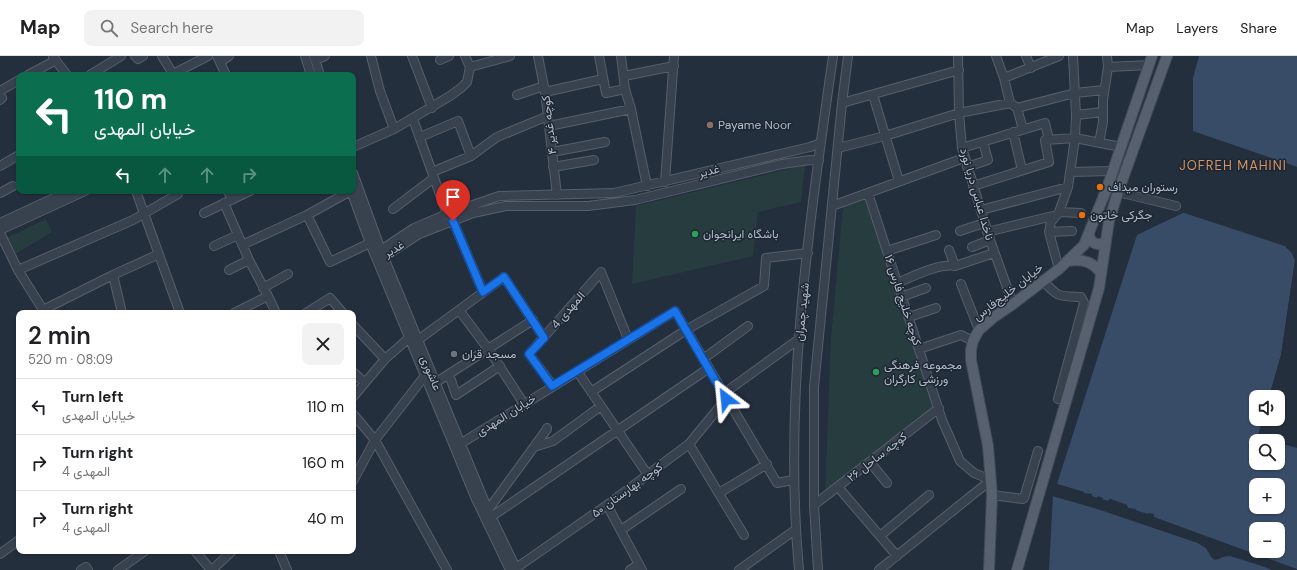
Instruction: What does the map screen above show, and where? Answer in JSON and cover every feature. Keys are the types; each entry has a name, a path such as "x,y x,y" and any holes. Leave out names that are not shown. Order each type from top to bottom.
{"main road":[{"path":"1017,570 1099,288 1109,221 1167,56"},
{"name":"خیابان خلیج‌فارس","path":"989,570 992,495 991,480 988,446 971,360 973,340 979,330 994,316 1013,304 1059,269 1084,245 1113,171 1151,61"},
{"path":"1089,234 1090,238 1095,244 1106,241"},
{"path":"1068,261 1086,261 1092,264 1101,273"}],"street":[{"path":"95,72 122,56"},
{"path":"135,56 138,59 143,56"},
{"path":"162,56 171,72"},
{"path":"176,72 208,56"},
{"path":"224,72 218,59 230,56"},
{"path":"305,56 310,72"},
{"path":"319,72 314,58 325,56"},
{"path":"371,56 380,91 394,129"},
{"path":"412,56 432,108"},
{"path":"440,60 449,56"},
{"path":"356,146 413,119 461,88 467,83 470,66 465,56"},
{"path":"470,66 510,56"},
{"path":"599,56 606,93 625,89"},
{"path":"621,56 625,89 631,109 647,186"},
{"path":"665,182 674,56"},
{"name":"شهید چمران","path":"799,570 795,530 793,480 798,339 821,143 833,56"},
{"name":"شهید چمران","path":"818,570 814,505 814,387 842,103 850,56"},
{"name":"ناخدا عباس دریا نورد","path":"958,56 959,113 964,158 994,253 1013,304"},
{"path":"996,56 1004,78 1010,103 1017,108 1024,129"},
{"path":"1026,56 1031,68"},
{"path":"1004,78 1057,56"},
{"path":"1059,269 1049,232 1051,222 1058,214 1068,187 1076,115 1073,56"},
{"path":"1099,143 1103,122 1104,90 1108,67 1107,56"},
{"name":"کوچه غدیر ۴","path":"541,57 557,195"},
{"path":"33,72 55,58 65,72"},
{"path":"1108,67 1151,61"},
{"path":"624,76 674,66"},
{"path":"842,103 959,70"},
{"path":"517,95 603,79"},
{"path":"0,91 16,82"},
{"path":"1017,108 1075,93 1104,90"},
{"path":"0,95 2,98 0,100"},
{"path":"873,95 899,181"},
{"path":"838,148 885,136 959,113 1010,103"},
{"path":"549,126 631,109"},
{"path":"1076,115 1103,112"},
{"path":"393,208 433,175 472,156 497,137 548,116"},
{"path":"413,119 447,214"},
{"path":"420,137 458,121 472,156"},
{"path":"962,148 1046,123 1049,140"},
{"path":"1013,132 1022,170"},
{"path":"973,186 1048,162 1045,140 1074,138 1121,147"},
{"path":"552,152 605,142"},
{"path":"967,166 988,160 983,142"},
{"name":"غدیر","path":"380,255 416,231 447,214 499,196 614,193 665,182 821,143"},
{"path":"797,150 801,156 799,161"},
{"path":"0,166 16,157"},
{"path":"832,206 964,158"},
{"path":"554,167 594,160"},
{"name":"غدیر","path":"416,231 506,206 588,206 635,200 782,164 810,160 819,161"},
{"path":"1070,172 1113,171"},
{"name":"عاشوری","path":"356,182 380,255 424,377 476,499 514,569"},
{"path":"0,193 13,186"},
{"path":"981,210 1068,187"},
{"path":"1118,192 1176,206"},
{"name":"کوچه خلیج فارس ۱۶","path":"868,193 901,297 939,408 960,461 974,473 991,480"},
{"path":"0,230 60,199 66,194"},
{"path":"0,223 76,194"},
{"path":"137,194 179,310"},
{"path":"18,270 133,220 178,194"},
{"path":"229,194 232,200"},
{"path":"204,213 244,194"},
{"path":"242,245 307,215 345,194"},
{"name":"عاشوری","path":"350,194 370,243 380,255 418,340 489,514 514,569"},
{"path":"224,203 249,260 275,310"},
{"path":"972,246 989,236 1058,214 1081,213"},
{"path":"307,215 330,262 370,243"},
{"path":"453,221 483,292"},
{"path":"960,231 984,223"},
{"path":"1049,232 1072,231"},
{"path":"0,233 18,270 43,310"},
{"path":"214,246 238,235"},
{"path":"887,251 936,235"},
{"path":"949,250 955,266"},
{"path":"591,392 686,330 764,286 766,258 808,253"},
{"path":"897,283 929,270 949,265 955,266 994,253"},
{"path":"46,310 113,275 159,254"},
{"path":"229,270 249,260"},
{"name":"المهدی 4","path":"552,386 529,354 600,272 628,339"},
{"path":"263,288 288,274"},
{"path":"113,275 120,310"},
{"path":"418,340 504,277 544,338"},
{"path":"1043,281 1055,294 1081,297 1084,303 1058,398"},
{"path":"961,284 979,330"},
{"path":"901,297 926,288"},
{"path":"240,310 268,296"},
{"path":"311,310 330,298 340,310"},
{"path":"909,317 936,308"},
{"path":"459,310 489,350 524,404"},
{"name":"خیابان المهدی","path":"460,444 675,311 686,330"},
{"path":"435,383 489,350 533,320"},
{"path":"704,359 748,326"},
{"path":"356,327 385,359"},
{"path":"686,330 777,483 793,480"},
{"path":"919,349 960,336 973,340"},
{"path":"356,394 385,359 409,338"},
{"name":"کوچه بهارستان ۵۰","path":"514,569 607,505 689,444 725,397 798,339"},
{"path":"449,374 456,394 500,366"},
{"path":"489,514 618,430 709,368"},
{"path":"577,371 648,475"},
{"path":"356,375 364,383"},
{"path":"356,475 375,440 424,377"},
{"path":"534,447 554,441 601,406"},
{"name":"کوچه ساحل ۲۶","path":"814,505 939,408"},
{"path":"356,418 375,440 447,570"},
{"path":"489,514 547,428"},
{"path":"689,444 744,535"},
{"path":"992,495 1016,499 1024,498 1038,451"},
{"path":"870,462 887,483"},
{"path":"719,493 766,464"},
{"path":"879,570 991,480"},
{"path":"838,487 897,556"},
{"path":"621,530 680,489"},
{"path":"880,536 929,495"},
{"path":"607,505 641,567 630,570"},
{"path":"739,570 795,530"},
{"path":"0,554 16,542"},
{"path":"118,570 141,554"},
{"path":"198,554 211,570 229,554"},
{"path":"280,554 287,570"}],"green space":[{"name":"باشگاه ایرانجوان","path":"805,165 801,202 758,212 753,256 632,284 636,206"},
{"name":"مجموعه فرهنگی ورزشی کارگران","path":"865,198 935,406 825,493 831,338 843,206"},
{"path":"46,219 52,232 14,255 6,238"}],"water":[{"path":"1199,56 1297,56 1297,167 1193,131 1193,78"},
{"path":"1185,212 1285,246 1292,253 1295,260 1281,355 1271,390 1249,390 1249,426 1261,426 1258,434 1249,434 1249,470 1285,470 1285,445 1297,448 1297,569 1267,558 1285,558 1285,522 1249,522 1249,552 1153,517 1154,515 1127,508 1127,505 1110,499 1108,501 1091,496 1092,494 1084,493 1057,484 1137,235"},
{"path":"1053,496 1098,509 1198,543 1207,549 1211,557 1219,559 1230,556 1237,557 1272,570 1049,570"}],"pier":[{"path":"1191,131 1297,167 1297,169 1192,133"},
{"path":"1185,210 1286,244 1294,252 1297,262 1283,356 1273,390 1271,390 1281,355 1295,261 1292,253 1285,246 1181,212"},
{"path":"1057,484 1084,492 1084,494 1092,494 1092,496 1097,498 1098,496 1103,498 1102,500 1108,501 1110,499 1127,505 1128,508 1136,509 1137,511 1148,514 1154,514 1154,517 1249,552 1249,554 1153,519 1152,516 1127,510 1125,506 1110,502 1107,503 1101,501 1099,498 1097,500 1083,495 1082,493 1057,486"},
{"path":"1054,494 1098,507 1199,542 1206,546 1216,558 1227,553 1272,568 1274,570 1227,555 1216,560 1213,559 1205,547 1198,543 1098,509 1053,496"},
{"path":"1261,558 1265,558 1297,570"}],"place":[{"name":"Payame Noor","path":"710,125"},
{"name":"رستوران میداف","path":"1100,187"},
{"name":"جگرکی خاتون","path":"1082,215"},
{"name":"باشگاه ایرانجوان","path":"695,234"},
{"name":"مسجد قران","path":"454,354"},
{"name":"مجموعه فرهنگی ورزشی کارگران","path":"876,372"}],"district":[{"name":"JOFREH MAHINI","path":"1233,165"}],"route":[{"path":"453,221 483,292 504,277 544,338 529,354 552,386 675,311 726,399"}]}
